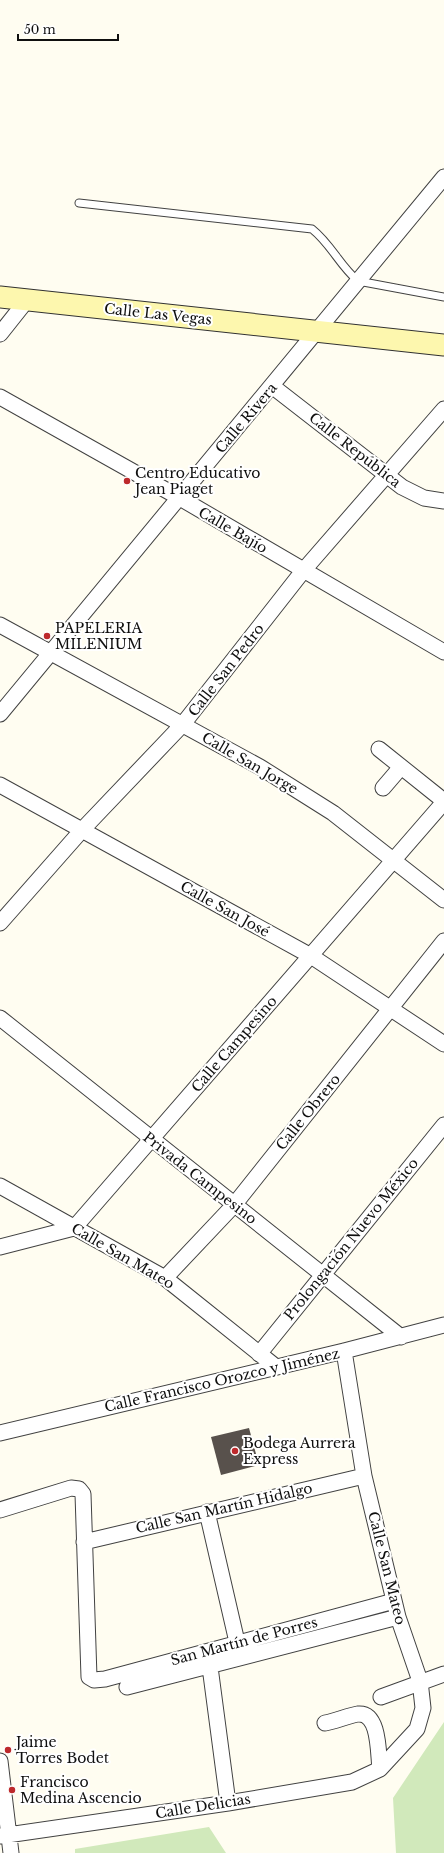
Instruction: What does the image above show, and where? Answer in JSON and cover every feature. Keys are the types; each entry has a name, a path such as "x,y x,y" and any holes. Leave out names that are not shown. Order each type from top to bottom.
{"street":[{"name":"Calle Rivera","path":"0,714 444,177"},
{"name":"Calle Las Vegas","path":"0,297 444,345"},
{"path":"0,334 27,300"},
{"name":"Calle República","path":"272,386 402,487 424,498 444,501"},
{"name":"Calle Bajío","path":"0,397 180,498 444,652"},
{"name":"Calle San Pedro","path":"0,923 82,830 183,724 303,571 444,409"},
{"name":"Calle San Jorge","path":"0,625 260,767 333,813 444,900"},
{"path":"379,749 444,802"},
{"path":"383,788 402,767"},
{"name":"Calle San José","path":"0,785 311,956 444,1044"},
{"name":"Calle Campesino","path":"74,1228 444,802"},
{"name":"Calle Obrero","path":"165,1278 234,1204 444,941"},
{"name":"Privada Campesino","path":"0,1018 401,1337"},
{"name":"Prolongación Nuevo México","path":"259,1354 444,1125"},
{"name":"Calle San Mateo","path":"0,1186 165,1278 276,1367"},
{"path":"0,1247 74,1228"},
{"name":"Calle Francisco Orozco y Jiménez","path":"0,1433 344,1351 444,1325"},
{"name":"Calle San Mateo","path":"344,1351 364,1476 398,1618 420,1682 423,1708 417,1729 380,1769"},
{"name":"Calle San Martín Hidalgo","path":"84,1542 206,1512 364,1476"},
{"path":"0,1510 71,1488 78,1489 83,1494 84,1542"},
{"path":"206,1512 238,1642"},
{"name":"San Martín de Porres","path":"84,1542 89,1677 94,1680 105,1679 394,1601"},
{"path":"127,1688 398,1618"},
{"path":"210,1667 228,1803"},
{"path":"380,1697 444,1674"},
{"path":"325,1724 359,1714 368,1716 373,1721 376,1733 380,1769"},
{"path":"0,1761 4,1835 11,1853"},
{"name":"Calle Delicias","path":"4,1835 228,1803 352,1782 380,1769"}],"lane":[{"path":"78,203 312,229 322,237 348,273 358,281 444,297"}],"green space":[{"path":"444,1722 444,1853 396,1853 393,1798"},
{"path":"209,1827 226,1853 75,1853 75,1849"}],"building":[{"name":"Bodega Aurrera Express","path":"249,1428 259,1465 221,1475 211,1437"}],"place":[{"name":"Centro Educativo Jean Piaget","path":"127,481"},
{"name":"PAPELERIA MILENIUM","path":"47,636"},
{"name":"Bodega Aurrera Express","path":"235,1451"},
{"name":"Jaime Torres Bodet","path":"8,1750"},
{"name":"Francisco Medina Ascencio","path":"12,1790"}]}
